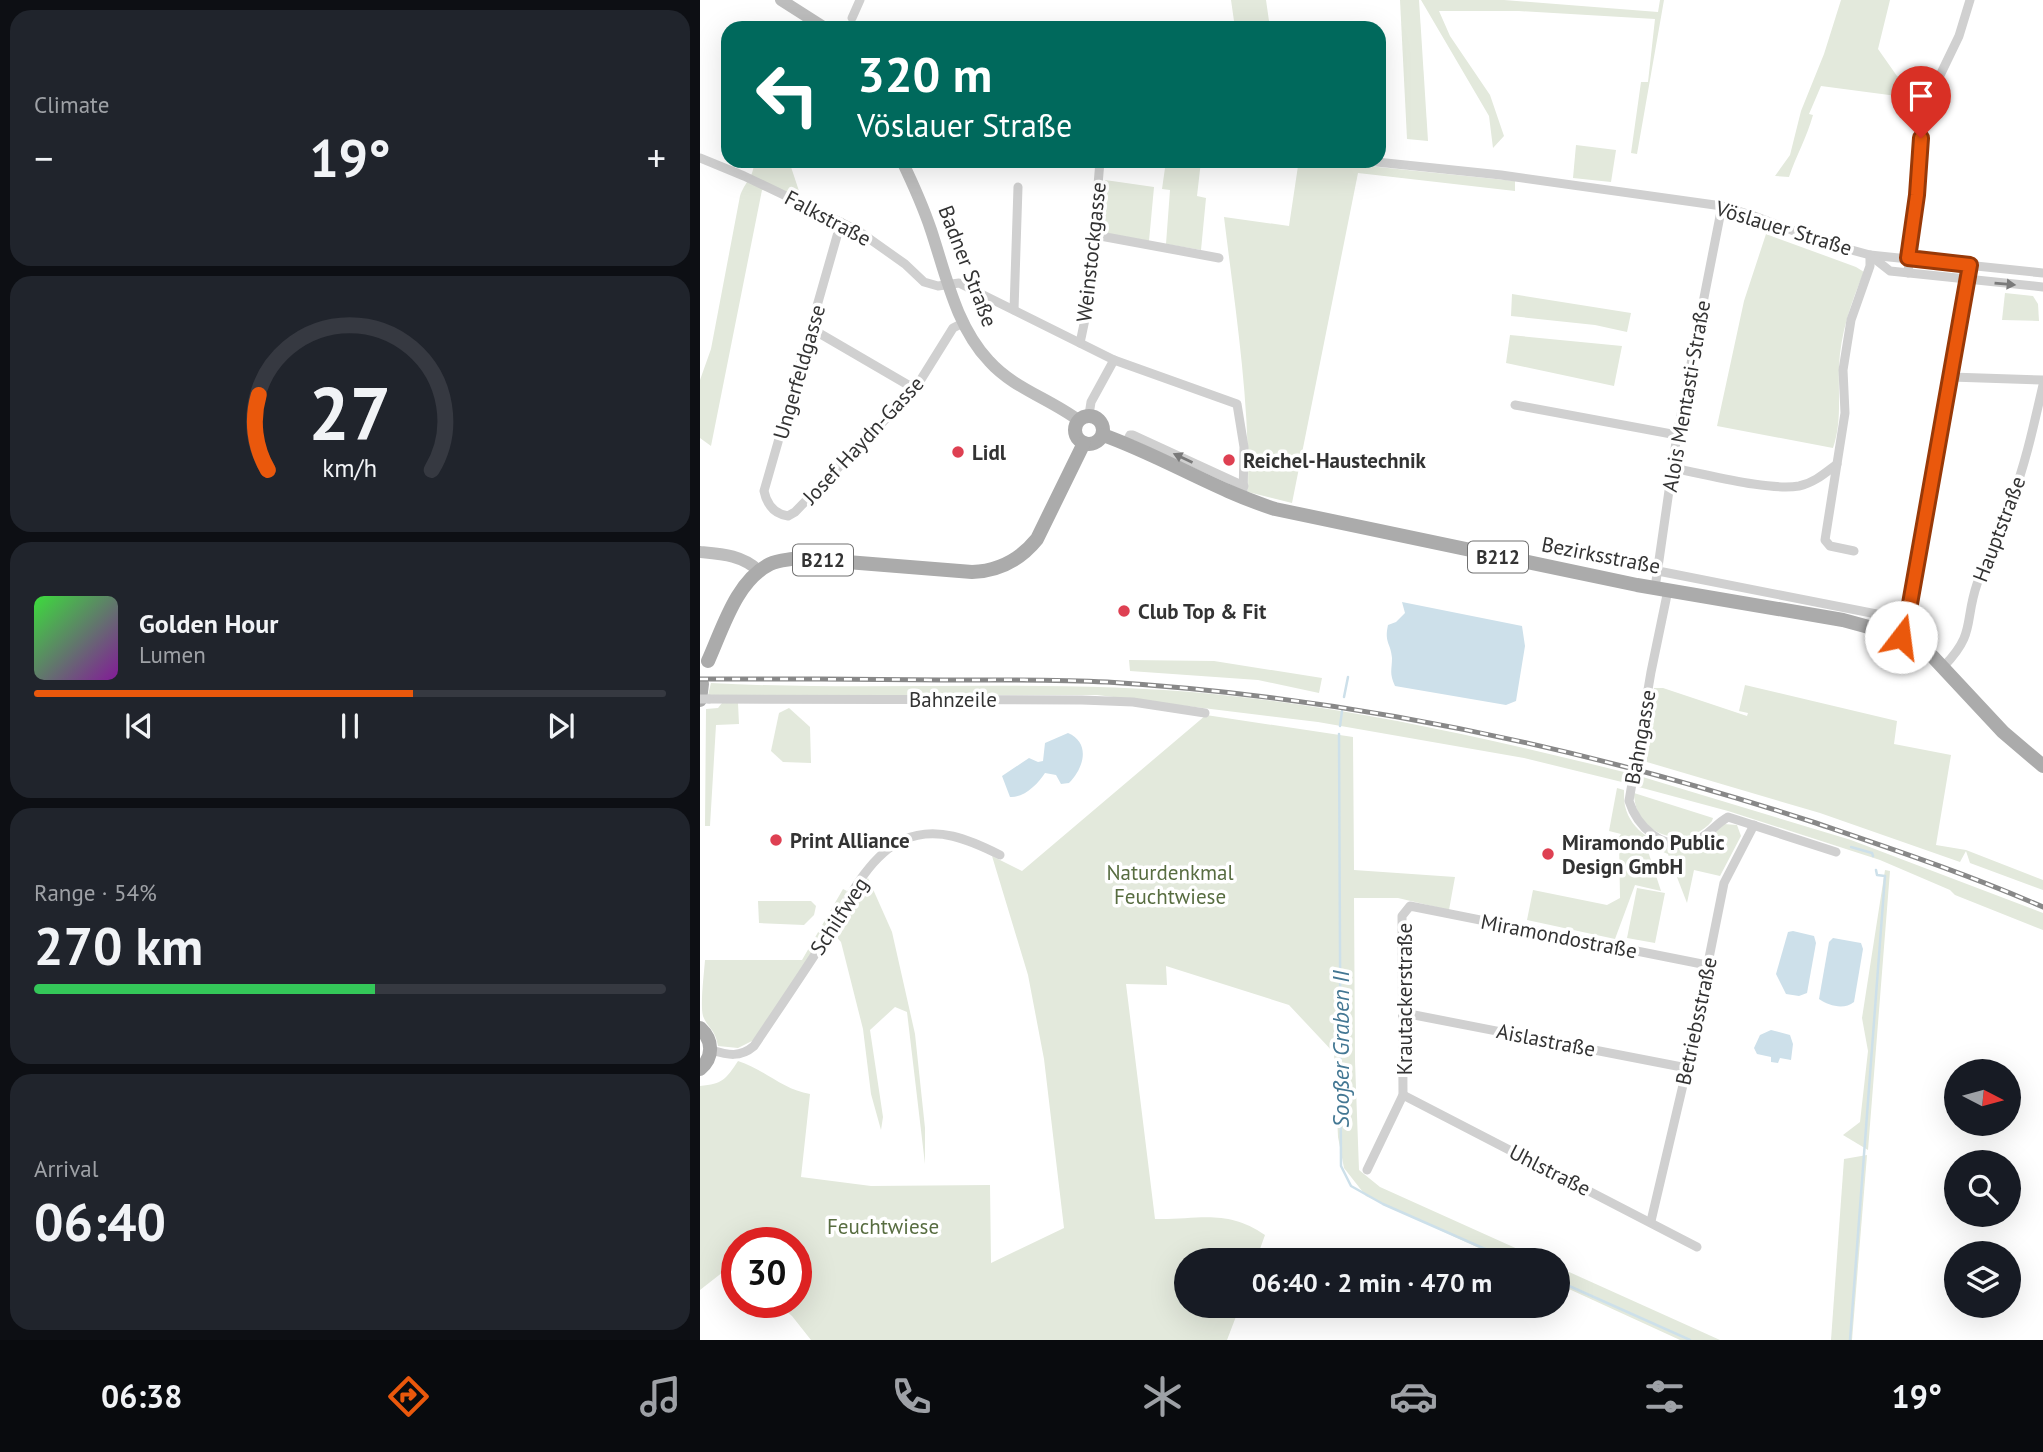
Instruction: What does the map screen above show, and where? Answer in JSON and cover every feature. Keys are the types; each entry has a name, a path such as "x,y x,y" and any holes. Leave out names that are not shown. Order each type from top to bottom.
{"main road":[{"path":"1084,418 1101,421 1103,435 1097,442 1084,443 1075,433 1084,418"},
{"name":"B212","path":"1103,435 1244,493"},
{"name":"B212","path":"759,571 773,562 797,558 972,572 994,570 1015,560 1037,539 1084,443"},
{"name":"Bezirksstraße","path":"1244,493 1329,522 1662,589 1843,620 1901,637 1925,650 1944,666"},
{"path":"708,661 734,605 759,571"},
{"name":"B212","path":"1944,666 2015,744 2043,766"},
{"path":"700,1027 709,1038 711,1050 709,1058 700,1069"}],"street":[{"path":"781,0 798,4 817,21"},
{"path":"852,18 860,0"},
{"path":"1908,273 1921,138 1933,92 1959,36 1970,0"},
{"name":"Falkstraße","path":"700,158 721,168"},
{"name":"Vöslauer Straße","path":"1386,163 1616,190 1722,206 1826,243 1870,255 2043,273"},
{"name":"Falkstraße","path":"722,168 841,222 877,244 925,282 938,286 959,283 1114,360 1237,404 1244,447 1244,493"},
{"name":"Badner Straße","path":"905,168 921,201 963,323 979,350 1018,384 1084,418"},
{"name":"Weinstockgasse","path":"1080,343 1088,305 1100,168"},
{"path":"1014,310 1018,187"},
{"name":"Alois Mentasti-Straße","path":"1662,589 1658,571 1677,435 1722,206"},
{"name":"Ungerfeldgasse","path":"781,515 772,510 764,491 841,222"},
{"path":"1095,236 1219,258"},
{"path":"1854,551 1830,546 1825,540 1845,413 1843,370 1851,320 1870,266 1870,255"},
{"name":"Vöslauer Straße","path":"1870,255 1890,271 2043,287"},
{"path":"1901,637 1907,620 1970,265"},
{"name":"Josef Haydn-Gasse","path":"781,515 788,516 795,512 915,389 953,328 963,323"},
{"path":"812,329 915,389"},
{"path":"1084,418 1114,360"},
{"path":"1951,377 2043,380"},
{"name":"Hauptstraße","path":"1944,666 1963,645 1968,635 1976,586 2012,499 2030,443 2043,385"},
{"path":"1515,405 1677,435"},
{"path":"1672,468 1776,487 1800,486 1818,479 1837,464"},
{"path":"700,552 738,558 749,562 759,571"},
{"path":"1658,571 1907,620"},
{"name":"Bahngasse","path":"1662,589 1629,801 1633,814 1649,833 1676,842 1691,842 1706,835 1718,822 1728,817 1754,825"},
{"name":"Bahnzeile","path":"703,695 1082,700 1133,702 1205,713"},
{"path":"1754,825 1836,852"},
{"name":"Betriebsstraße","path":"1651,1221 1687,1068 1724,883 1754,825"},
{"name":"Schilfweg","path":"711,1050 731,1056 754,1046 825,939 854,886 886,851 902,840 917,836 950,835 1000,855"},
{"name":"Miramondostraße","path":"1410,906 1707,965"},
{"name":"Krautackerstraße","path":"1367,1170 1403,1095 1402,916 1410,906"},
{"name":"Aislastraße","path":"1404,1013 1687,1068"},
{"name":"Uhlstraße","path":"1403,1095 1697,1247"}],"green space":[{"path":"1231,0 1266,0 1269,21 1234,21"},
{"path":"1400,0 1419,0 1428,141 1407,139"},
{"path":"1421,0 1504,0 1658,12 1660,0 1664,0 1637,154 1631,153 1641,82 1648,82 1655,19 1519,11 1439,11 1450,36 1490,95 1504,136 1493,148 1489,116"},
{"path":"1841,0 1890,0 1878,49 1897,76 1931,83 1927,100 1821,86 1809,114 1813,115 1811,123 1789,177 1775,176 1790,155 1801,111 1824,54"},
{"path":"1576,145 1616,150 1611,182 1573,178"},
{"path":"753,168 791,168 800,194 762,190 711,446 700,438 700,380 711,349 740,196"},
{"path":"1165,168 1200,168 1197,196 1206,198 1201,250 1166,244 1170,190 1162,189"},
{"path":"1298,168 1386,168 1515,181 1515,191 1358,173 1292,503 1248,492 1247,423 1224,217 1289,226"},
{"path":"1105,180 1154,187 1149,241 1106,233 1102,226"},
{"path":"1766,234 1864,272 1844,331 1839,367 1839,418 1833,448 1717,426 1744,301"},
{"path":"2005,293 2033,296 2038,304 2039,321 2002,320"},
{"path":"1512,294 1631,313 1627,332 1595,325 1511,316"},
{"path":"1510,335 1622,346 1614,386 1506,363"},
{"path":"1129,660 1214,661 1322,678 1319,693 1258,680 1130,671"},
{"path":"711,683 1088,687 1213,694 1370,716 1525,748 1628,773 1626,783 1524,758 1318,722 1097,695 708,695"},
{"path":"1745,685 1897,721 1894,744 1951,755 1936,845 1966,850 2043,880 2043,890 1970,863 1966,851 1960,862 1820,813 1640,760 1654,688 1663,688 1747,716 1748,713 1739,711"},
{"path":"722,703 738,703 739,724 716,725 710,826 705,826 706,709 718,708"},
{"path":"789,708 810,727 811,763 783,762 771,751 779,713"},
{"path":"1206,715 1353,737 1354,870 1455,877 1449,910 1398,898 1354,898 1359,1170 1380,1187 1515,1248 1479,1248 1366,1196 1344,1168 1338,1137 1334,1053 1289,1005 1166,966 1167,985 1126,984 1155,1219 1224,1218 1237,1221 1265,1235 1260,1248 1174,1248 1174,1318 1235,1318 1227,1340 811,1340 794,1318 812,1318 812,1227 721,1227 721,1274 700,1290 700,1086 723,1080 738,1061 791,1088 810,1094 801,1177 871,1186 990,1185 991,1263 1064,1228 1044,1059 1028,975 992,856 1022,871"},
{"path":"1636,775 1851,840 2043,913 2043,930 1955,895 1950,890 1880,860 1728,811 1635,786"},
{"path":"1617,788 1624,790 1625,806 1636,826 1644,834 1665,845 1688,847 1699,844 1710,838 1724,824 1737,825 1741,836 1720,876 1694,870 1687,903 1668,854 1646,845 1661,891 1635,885 1615,939 1527,920 1533,890 1607,905 1620,898 1621,834 1609,831"},
{"path":"1634,793 1713,818 1712,821 1701,831 1688,836 1663,834 1642,819 1636,807"},
{"path":"1885,870 1890,871 1868,1150 1843,1135 1860,1122 1868,1051 1862,1018"},
{"path":"868,878 892,932 915,1034 925,1128 925,1164 907,1012 895,1007 870,1030 883,1117 881,1130 871,1094 863,1029 841,942 832,932 843,910"},
{"path":"1637,888 1665,893 1655,943 1627,938"},
{"path":"843,889 847,891 794,983 758,1038 738,1048 718,1046 702,1011 705,960 802,960"},
{"path":"758,901 811,901 816,906 814,915 804,925 759,923"},
{"path":"1867,1155 1852,1340 1831,1340 1844,1159"},
{"path":"1570,1272 1720,1340 1680,1340 1570,1290"}],"water":[{"path":"1402,602 1522,626 1525,646 1516,701 1506,705 1395,686 1391,675 1392,658 1387,631 1388,625 1396,622 1405,613"},
{"path":"1068,733 1080,743 1083,756 1069,783 1061,784 1056,775 1045,773 1030,790 1010,797 1002,776 1029,758 1043,761 1045,743"},
{"path":"1788,932 1814,936 1816,943 1807,993 1799,996 1786,994 1776,974"},
{"path":"1833,938 1861,943 1863,949 1854,1002 1846,1006 1827,1004 1819,999 1829,942"},
{"path":"1771,1030 1790,1035 1793,1044 1791,1060 1780,1058 1778,1063 1771,1062 1771,1057 1757,1054 1754,1048 1760,1035"}],"waterway":[{"path":"1344,697 1348,677"},
{"path":"1340,726 1342,711"},
{"name":"Sooßer Graben II","path":"1339,734 1341,1166 1351,1186 1383,1204 1483,1248"},
{"path":"1851,847 1872,853 1873,856"},
{"path":"1850,1340 1885,876 1877,875 1876,870"},
{"name":"Sooßer Graben II","path":"1570,1286 1690,1340"}],"railway":[{"path":"700,679 1107,682 1198,689 1377,713 1555,749 1730,796 1902,853 2043,907"}],"place":[{"name":"Lidl","path":"958,452"},
{"name":"Reichel-Haustechnik","path":"1229,460"},
{"name":"Club Top & Fit","path":"1124,611"},
{"name":"Print Alliance","path":"776,840"},
{"name":"Miramondo Public Design GmbH","path":"1548,854"}],"route":[{"path":"1901,637 1908,615 1970,265 1908,258 1917,195 1921,138"}],"park label":[{"name":"Naturdenkmal Feuchtwiese","path":"1170,884"},
{"name":"Feuchtwiese","path":"883,1226"}]}
